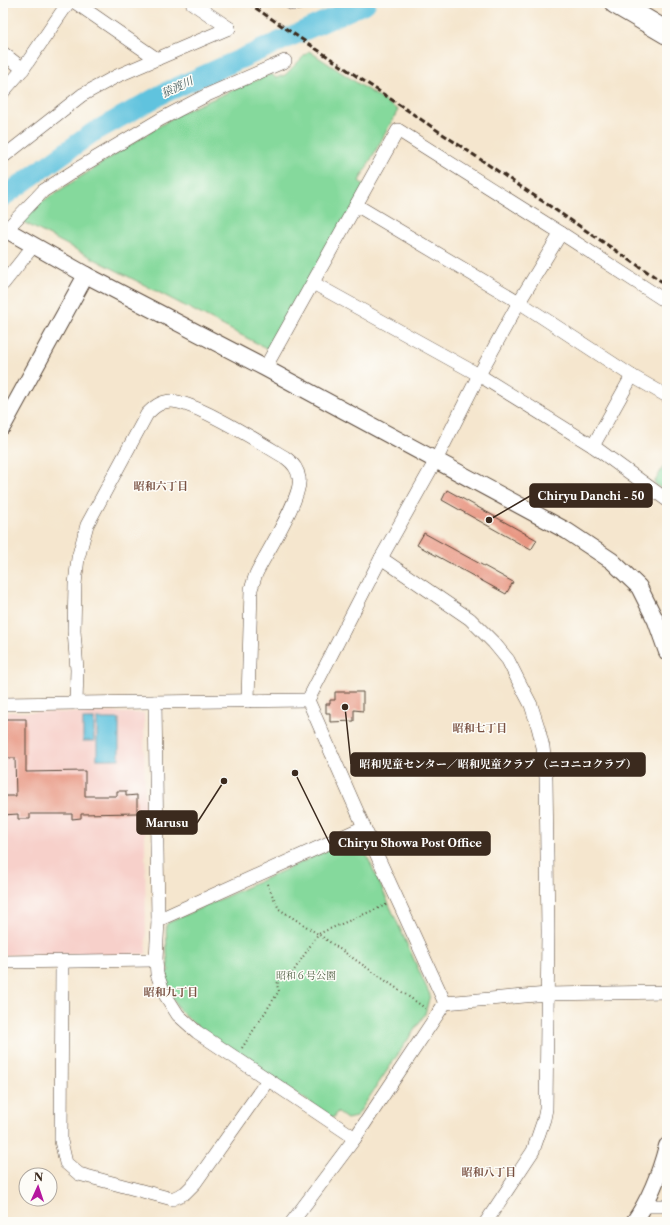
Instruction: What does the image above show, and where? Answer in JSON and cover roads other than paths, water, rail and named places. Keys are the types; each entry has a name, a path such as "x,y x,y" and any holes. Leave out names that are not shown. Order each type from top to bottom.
{"highway":[{"path":"616,3 667,33"},
{"path":"645,3 667,16"}],"street":[{"path":"3,92 23,69 68,3"},
{"path":"76,3 157,59"},
{"path":"3,157 82,95 117,76 229,28 192,3"},
{"path":"291,3 301,3"},
{"path":"3,54 23,69"},
{"path":"285,61 208,94 117,144 43,191 4,230 567,530 612,561 639,587 661,620 667,652"},
{"path":"265,368 398,130 561,232 667,302"},
{"path":"356,205 519,302 632,376 667,396"},
{"path":"308,700 381,558 436,460 479,375 519,302 561,232"},
{"path":"3,284 34,245"},
{"path":"3,426 86,275"},
{"path":"313,283 479,375 593,446 667,500"},
{"path":"593,446 632,376"},
{"path":"76,703 77,670 74,631 75,584 78,558 87,525 147,414 159,403 171,401 186,404 224,423 286,458 294,465 300,479 298,491 289,512 255,575 251,589 248,701"},
{"path":"381,558 470,619 494,643 508,660 531,705 543,746 546,778 548,932 547,1096 544,1119 533,1151 486,1222"},
{"path":"3,704 308,700"},
{"path":"308,700 364,827 445,1003"},
{"path":"155,702 158,920 156,960 158,974 164,993 178,1015 197,1032 355,1138"},
{"path":"158,920 364,827"},
{"path":"3,962 156,960"},
{"path":"62,962 61,1141 66,1163 79,1174 172,1199 179,1196 185,1193 195,1183 268,1080"},
{"path":"445,1003 547,994 667,992"},
{"path":"294,1222 355,1138 445,1003"},
{"path":"634,1222 645,1206 662,1164 667,1146"},
{"path":"645,1206 667,1206"}],"water":[{"path":"83,719 94,719 94,741 83,741"},
{"path":"97,719 119,719 119,759 97,759"}],"waterway":[{"name":"猿渡川","path":"3,197 92,133 164,93 366,3"}],"railway":[{"path":"248,3 667,285"}],"place":[{"name":"Chiryu Danchi - 50","path":"489,520"},
{"name":"昭和児童センター／昭和児童クラブ （ニコニコクラブ）","path":"345,707"},
{"name":"Chiryu Showa Post Office","path":"295,773"},
{"name":"Marusu","path":"224,781"}],"district":[{"name":"昭和六丁目","path":"161,486"},
{"name":"昭和七丁目","path":"480,728"},
{"name":"昭和九丁目","path":"171,992"},
{"name":"昭和八丁目","path":"489,1172"}],"park label":[{"name":"昭和６号公園","path":"306,975"}]}
